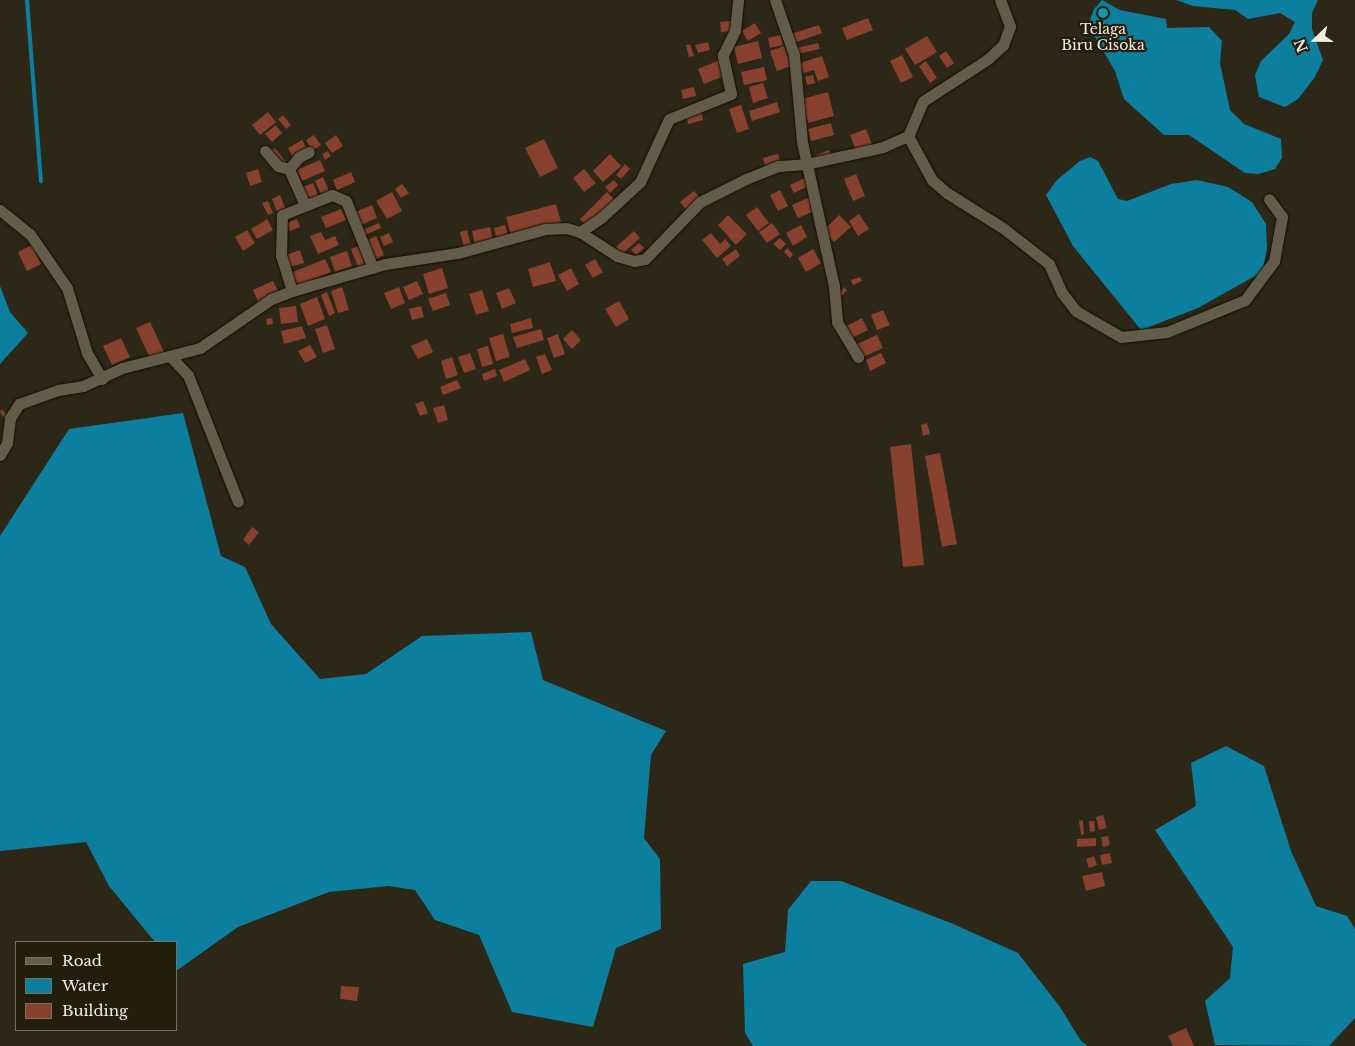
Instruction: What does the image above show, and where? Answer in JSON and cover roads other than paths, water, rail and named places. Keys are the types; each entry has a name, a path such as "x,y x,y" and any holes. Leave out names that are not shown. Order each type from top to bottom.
{"street":[{"path":"580,232 607,212 640,182 669,119 731,94 723,55 735,30 738,0"},
{"path":"775,0 794,55 806,164 834,286 837,322 858,358"},
{"path":"0,455 7,443 10,418 19,404 102,379 122,368 171,357 200,348 271,299 292,291 373,268 458,253 545,229 566,228 580,232 617,256 634,261 645,259 700,202 779,166 806,164 883,147 908,136 923,101 988,59 1003,45 1010,26 1000,0"},
{"path":"908,136 932,180 947,193 1003,228 1049,264 1062,293 1076,311 1121,337 1167,332 1245,300 1274,261 1282,217 1269,199"},
{"path":"265,151 278,166 289,169 306,205"},
{"path":"289,169 309,152"},
{"path":"292,291 284,271 283,233 280,221 282,215 332,195 346,201 373,268"},
{"path":"0,210 30,234 67,288 87,353 102,379"},
{"path":"171,357 188,376 238,502"}],"water":[{"name":"Telaga Biru Cisoka","path":"1102,0 1120,10 1166,19 1167,28 1209,27 1222,41 1220,63 1230,110 1244,124 1281,139 1282,158 1275,169 1258,174 1245,173 1189,135 1164,135 1124,99 1115,71 1088,25 1094,9"},
{"name":"Telaga Biru Cisoka","path":"1176,0 1318,0 1312,13 1312,29 1323,60 1315,77 1298,99 1285,107 1259,97 1255,75 1261,61 1289,34 1295,22 1280,13 1248,19 1235,10 1193,6"},
{"path":"1090,157 1098,161 1118,199 1127,201 1171,184 1197,180 1228,187 1252,202 1266,224 1267,249 1262,272 1198,308 1141,330 1073,246 1046,195 1057,180 1080,161"},
{"path":"0,286 10,312 28,333 0,364"},
{"path":"183,413 221,556 245,567 271,624 320,679 366,674 422,636 531,632 543,680 666,731 651,755 644,838 660,859 661,929 616,948 593,1027 512,1012 479,935 435,920 415,890 389,886 329,892 238,927 178,970 178,941 154,941 109,886 86,842 0,851 0,536 69,429"},
{"path":"1226,746 1264,766 1291,851 1316,906 1347,916 1355,929 1355,1018 1329,1046 1215,1045 1205,1001 1230,978 1233,947 1155,830 1196,806 1191,763"},
{"path":"811,881 841,881 951,923 1018,953 1060,1007 1081,1041 1088,1046 753,1046 745,1033 743,964 785,952 788,910"}],"waterway":[{"path":"27,0 41,181"}],"place":[{"name":"Telaga Biru Cisoka","path":"1103,13"}]}
